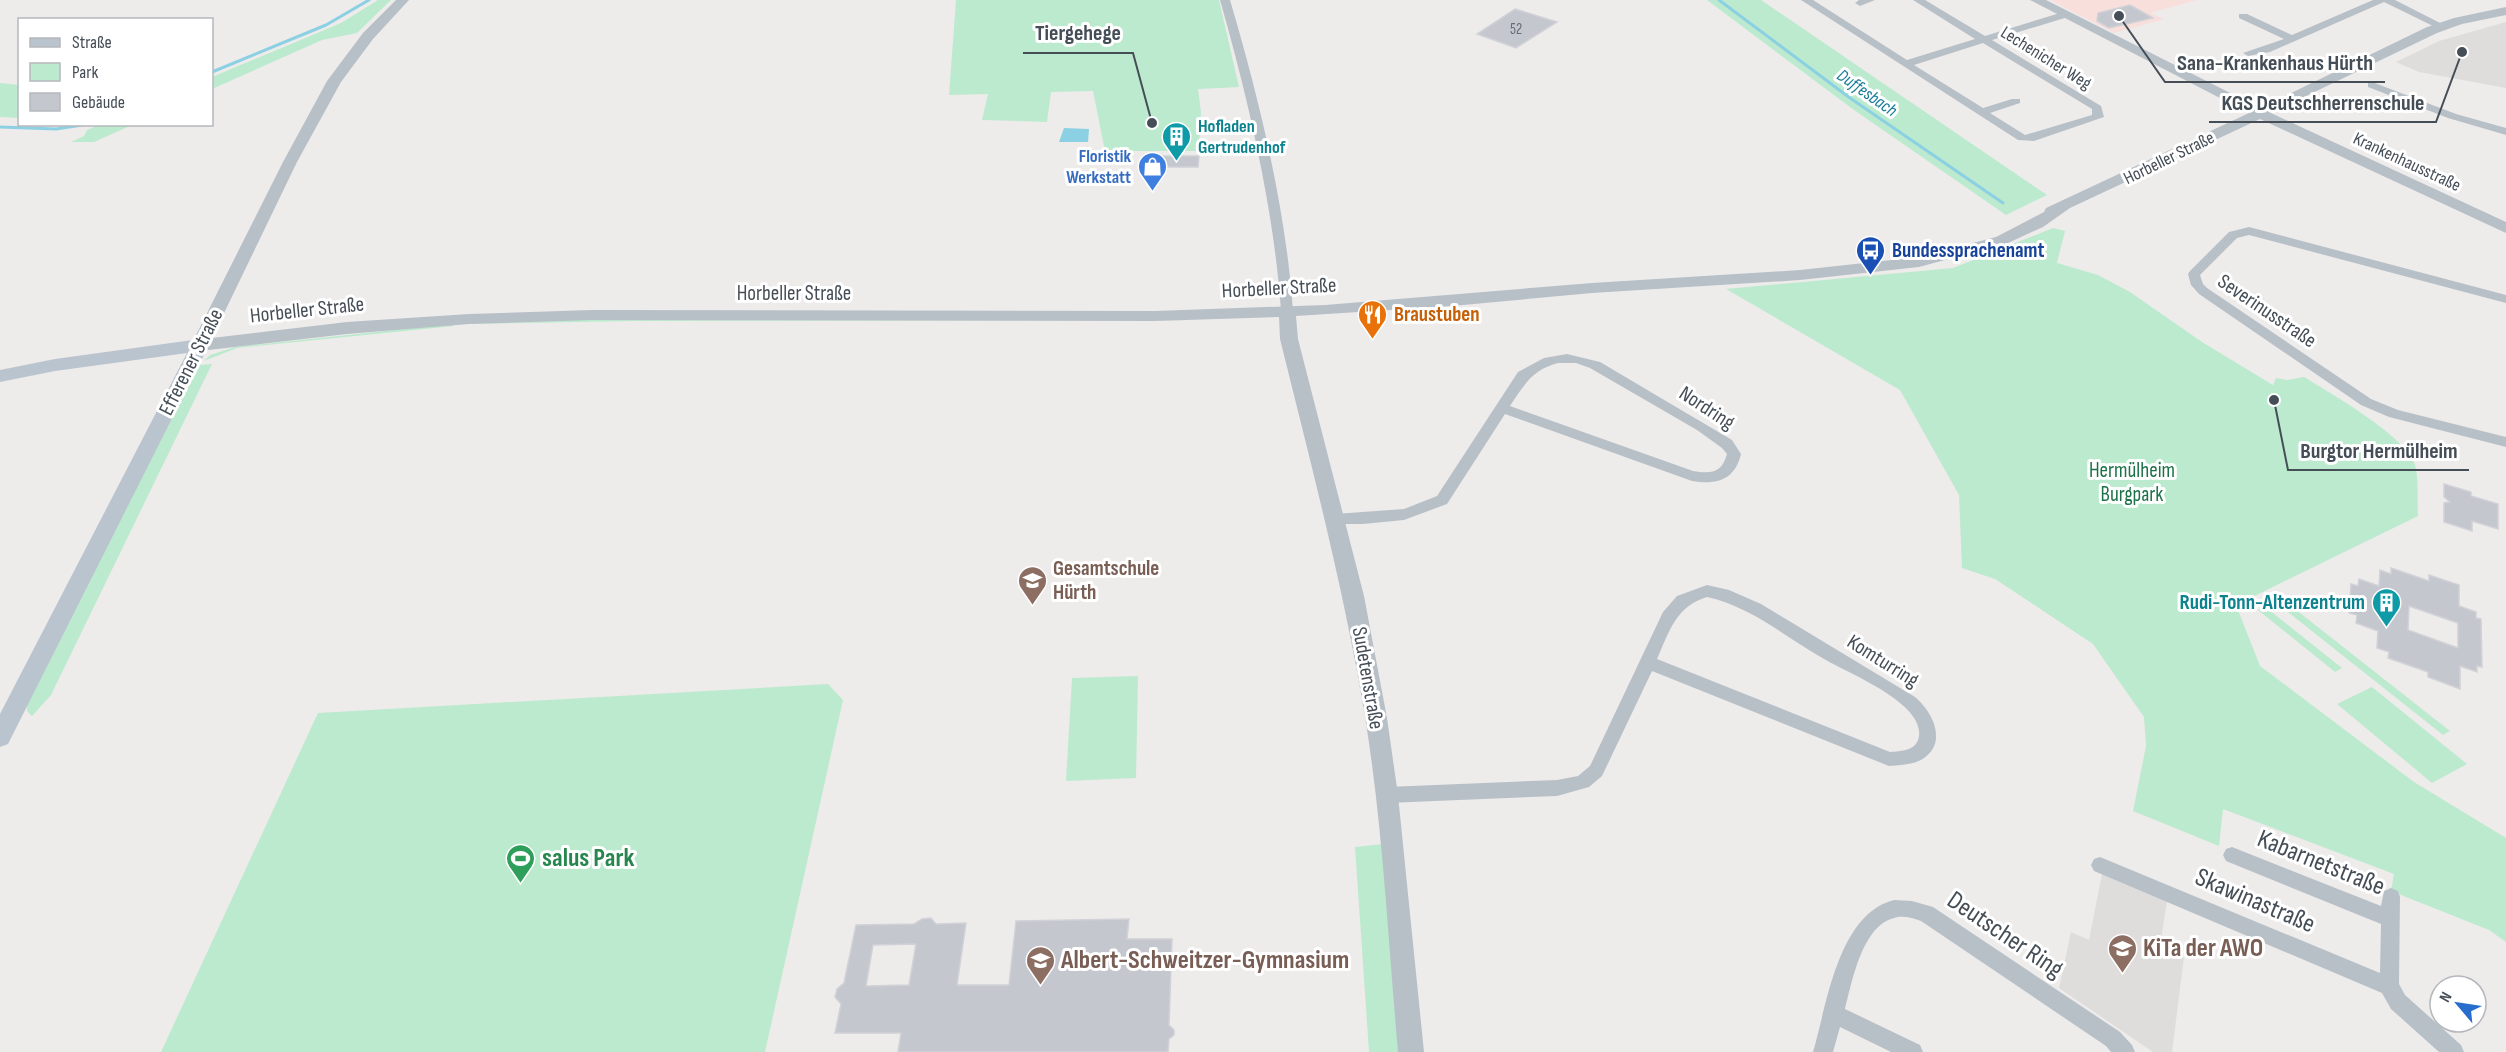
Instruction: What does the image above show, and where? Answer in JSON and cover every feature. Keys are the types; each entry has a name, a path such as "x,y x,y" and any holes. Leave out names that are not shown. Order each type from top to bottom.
{"main road":[{"name":"Horbeller Straße","path":"0,376 56,365 200,345"},
{"name":"Efferener Straße","path":"0,737 200,345"}],"street":[{"name":"Efferener Straße","path":"200,345 290,162 333,81 368,36 403,0"},
{"path":"1225,0 1262,149 1279,238 1287,311"},
{"name":"Lechenicher Weg","path":"1806,0 2018,136 2030,139 2098,117 2097,108 1985,39"},
{"path":"1918,0 1985,39"},
{"name":"Krankenhausstraße","path":"2036,0 2258,113 2506,228"},
{"path":"2248,53 2266,50 2381,0"},
{"path":"2387,0 2441,26"},
{"name":"Horbeller Straße","path":"200,345 347,328 469,319 591,315 1155,315 1287,311 1800,275 1919,262 2002,240 2037,224 2062,207 2441,26 2506,11"},
{"path":"1905,64 2064,15"},
{"path":"2243,16 2293,39"},
{"path":"2372,86 2452,116 2506,132"},
{"path":"1982,112 2016,101"},
{"name":"Severinusstraße","path":"2506,299 2249,231 2233,235 2194,274 2197,285 2203,291 2366,402 2394,414 2506,442"},
{"name":"Sudetenstraße","path":"1287,311 1289,339 1354,596 1376,718 1387,795 1411,1052"},
{"name":"Nordring","path":"1335,520 1407,514 1426,510 1442,500 1523,375 1535,366 1568,357 1582,359 1711,432 1727,444 1734,454 1732,466 1722,476 1706,478 1692,476 1502,408"},
{"name":"Komturring","path":"1387,795 1557,788 1583,782 1596,771 1600,764 1674,606 1695,593 1707,591 1729,595 1764,612 1911,704 1925,719 1929,728 1926,743 1917,753 1889,759 1648,662"},
{"name":"Kabarnetstraße","path":"2232,855 2391,918"},
{"name":"Skawinastraße","path":"2100,865 2389,986"},
{"path":"2391,897 2389,986 2397,1002 2454,1052"},
{"name":"Deutscher Ring","path":"1823,1052 1862,931 1874,918 1889,910 1905,908 1926,914 1972,944 2113,1039 2125,1052"},
{"path":"1834,1014 1914,1052"}],"shaded area":[{"path":"2050,0 2197,0 2150,13 2164,19 2114,33"},
{"path":"2506,22 2506,88 2419,72 2396,62 2439,41"},
{"name":"KiTa der AWO","path":"2102,874 2167,901 2160,946 2184,957 2172,1052 2153,1052 2059,988 2071,932 2089,940"}],"green space":[{"path":"378,0 391,0 357,33 322,40 213,89 213,77 341,23"},
{"path":"956,0 1219,0 1239,87 1198,89 1201,112 1199,151 1105,151 1093,91 1051,92 1047,122 982,120 988,94 949,95"},
{"path":"1707,0 1761,0 2047,195 2006,215 1854,110"},
{"path":"0,83 18,85 18,118 0,117"},
{"path":"96,126 130,126 94,142 71,142 84,136 87,130"},
{"name":"Hermülheim Burgpark","path":"2053,228 2065,231 2057,263 2098,275 2130,292 2202,342 2273,385 2276,378 2287,380 2304,377 2366,416 2398,441 2409,454 2416,470 2418,516 2236,605 2260,666 2414,782 2506,838 2506,942 2489,930 2391,891 2394,874 2223,809 2219,846 2133,811 2146,746 2144,717 2093,644 1995,579 1962,568 1959,495 1900,390 1726,289 1953,268"},
{"path":"546,320 1244,320 634,321 467,324"},
{"path":"451,324 454,326 237,348 204,361 210,355 235,347"},
{"path":"212,364 51,695 32,716 27,711 27,705 92,571 200,365"},
{"path":"2281,598 2450,731 2443,735 2274,601"},
{"path":"2264,606 2342,668 2335,672 2258,610"},
{"path":"1138,676 1136,778 1066,781 1072,678"},
{"name":"salus Park","path":"828,684 843,700 765,1052 161,1052 318,713"},
{"path":"2372,687 2467,764 2432,783 2337,704"},
{"path":"1383,844 1403,1052 1369,1052 1355,847"}],"water":[{"path":"1064,128 1089,129 1088,142 1059,142"}],"building":[{"path":"2130,5 2153,18 2109,28 2097,21 2098,13"},
{"path":"1515,9 1557,22 1516,48 1477,34"},
{"name":"Hofladen Gertrudenhof","path":"1157,156 1199,156 1198,167 1156,167"},
{"path":"2444,484 2471,492 2471,496 2498,504 2498,529 2472,521 2472,531 2444,522 2444,503 2450,502 2444,497"},
{"name":"Rudi-Tonn-Altenzentrum","path":"2391,568 2429,581 2429,575 2459,585 2459,606 2476,612 2476,618 2481,619 2482,667 2477,666 2477,672 2460,666 2460,689 2428,677 2428,672 2388,658 2389,652 2377,648 2378,631 2356,623 2357,615 2349,613 2351,584 2358,586 2359,579 2379,586 2380,570 2391,574","holes":["2409,606 2458,623 2458,648 2408,630"]},
{"name":"Albert-Schweitzer-Gymnasium","path":"931,918 936,924 966,923 957,985 1009,985 1016,921 1129,919 1127,939 1172,939 1169,1025 1174,1030 1174,1035 1169,1039 1168,1052 898,1052 901,1033 835,1033 841,1004 835,997 837,989 844,983 856,925 914,924 922,919","holes":["916,944 909,985 866,986 873,945"]}],"waterway":[{"path":"213,72 326,25 369,0"},
{"name":"Duffesbach","path":"1719,0 1850,98 2003,203"},
{"path":"0,127 56,129 76,126"}],"place":[{"name":"Sana-Krankenhaus Hürth","path":"2119,16"},
{"name":"KGS Deutschherrenschule","path":"2462,52"},
{"name":"Tiergehege","path":"1152,123"},
{"name":"Hofladen Gertrudenhof","path":"1177,162"},
{"name":"Floristik Werkstatt","path":"1152,192"},
{"name":"Bundessprachenamt","path":"1871,276"},
{"name":"Braustuben","path":"1373,340"},
{"name":"Burgtor Hermülheim","path":"2274,400"},
{"name":"Gesamtschule Hürth","path":"1032,606"},
{"name":"Rudi-Tonn-Altenzentrum","path":"2386,628"},
{"name":"salus Park","path":"521,884"},
{"name":"KiTa der AWO","path":"2122,974"},
{"name":"Albert-Schweitzer-Gymnasium","path":"1040,986"}]}
